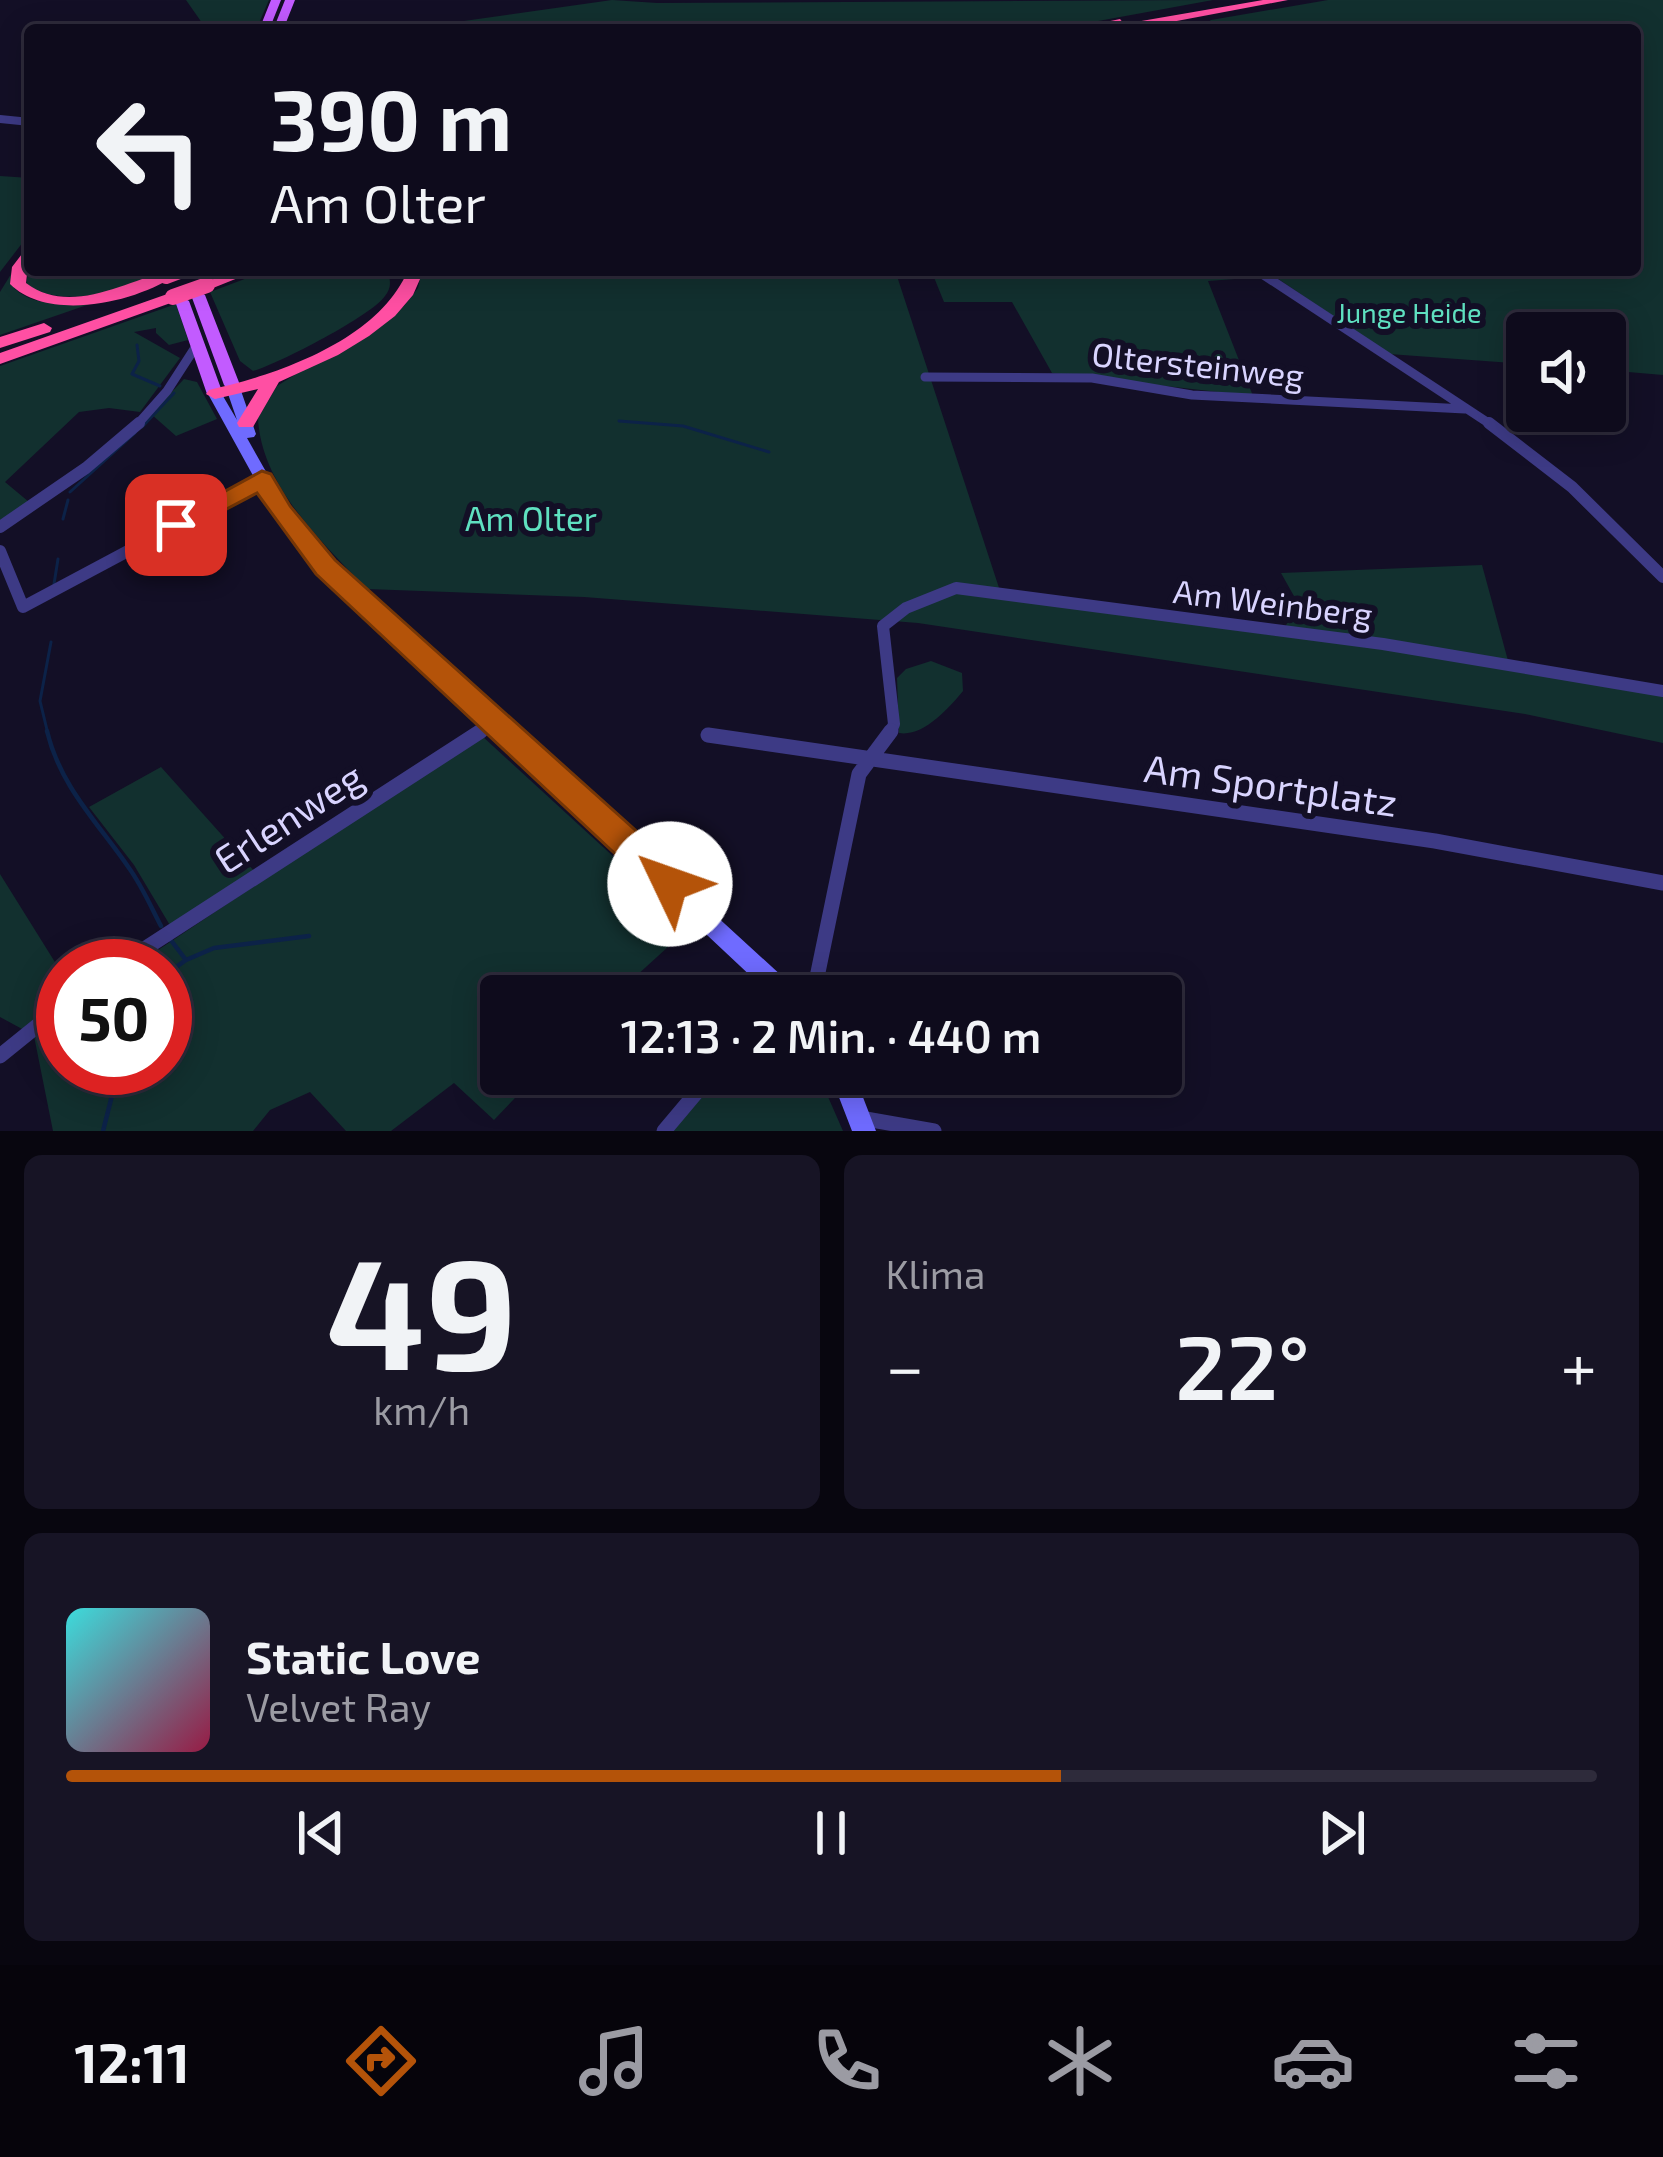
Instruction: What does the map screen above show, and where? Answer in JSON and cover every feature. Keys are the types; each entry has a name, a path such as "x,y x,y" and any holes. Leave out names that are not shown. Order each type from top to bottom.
{"highway":[{"path":"1108,24 1245,0"},
{"path":"1144,24 1282,0"},
{"path":"0,281 24,247"},
{"path":"24,261 18,284 44,299 83,300 223,276"},
{"path":"227,391 288,364 382,308 398,291 397,276"},
{"path":"227,391 274,380 394,310 410,292 414,276"},
{"path":"0,343 188,284"},
{"path":"0,359 188,284"},
{"path":"247,423 274,380"}],"main road":[{"path":"188,284 198,343 247,423 248,447"},
{"path":"188,284 262,479 325,567 763,975"},
{"path":"850,1095 862,1125"}],"street":[{"path":"1265,276 1546,461 1663,577"},
{"path":"0,526 65,485 127,434 178,375 198,343"},
{"name":"Oltersteinweg","path":"925,377 1078,378 1192,395 1465,410"},
{"path":"0,551 23,607 262,479"},
{"name":"Am Weinberg","path":"869,760 888,740 894,724 884,626 907,608 956,589 1383,644 1663,691"},
{"name":"Erlenweg","path":"160,939 494,722"},
{"name":"Am Sportplatz","path":"707,735 1435,841 1663,883"},
{"path":"817,975 859,774 869,760"},
{"path":"0,1056 36,1027"},
{"path":"664,1131 694,1095"},
{"path":"862,1125 934,1131"}],"green space":[{"path":"186,0 269,0 259,24 203,24"},
{"path":"612,0 1213,0 1082,24 442,24"},
{"name":"Junge Heide","path":"1328,0 1663,0 1663,375 1626,372 1626,312 1506,312 1506,362 1389,354 1274,276 1641,276 1641,24 1205,24"},
{"path":"0,176 24,178 24,241 0,272"},
{"path":"16,266 14,288 37,301 64,303 119,294 0,335 0,292"},
{"path":"28,276 154,276 78,296 43,293 26,286"},
{"path":"253,276 388,276 390,280 377,304 344,326 253,371 240,361 210,292"},
{"name":"Am Olter","path":"421,276 897,276 1002,597 1279,636 1299,605 1281,573 1482,565 1510,668 1663,696 1663,743 1525,714 918,623 584,597 367,589 314,533 282,490 262,443 258,418 277,386 404,306"},
{"path":"933,276 1274,276 1208,281 1253,396 1052,373 1012,302 944,302"},
{"path":"176,304 188,340 169,345 156,328 134,332 180,358 140,412 109,408 79,412 5,482 29,502 0,520 0,366"},
{"path":"184,379 197,382 217,419 176,436 151,414"},
{"path":"931,661 962,673 963,691 926,726 899,733 897,678 906,669"},
{"path":"481,735 690,927 637,975 480,975 480,1095 518,1095 494,1120 454,1083 391,1131 346,1131 310,1092 270,1110 253,1131 53,1131 46,1095 192,1095 192,939 175,939"},
{"path":"161,767 255,872 171,927 134,865 89,807"},
{"path":"0,874 41,939 36,939 36,1021 24,1030 0,1017"},
{"path":"702,1095 827,1095 843,1131 673,1131"}],"waterway":[{"path":"137,345 139,361 132,374 160,386"},
{"path":"142,427 174,393"},
{"path":"619,421 683,426 769,452"},
{"path":"70,492 135,433"},
{"path":"63,519 68,500"},
{"path":"54,584 58,559"},
{"path":"48,734 40,701 51,642"},
{"path":"47,731 70,787 134,875 161,926"},
{"path":"192,957 214,948 309,936"},
{"path":"103,1131 112,1095"}],"route":[{"path":"176,525 262,479 325,567 670,884"}]}
